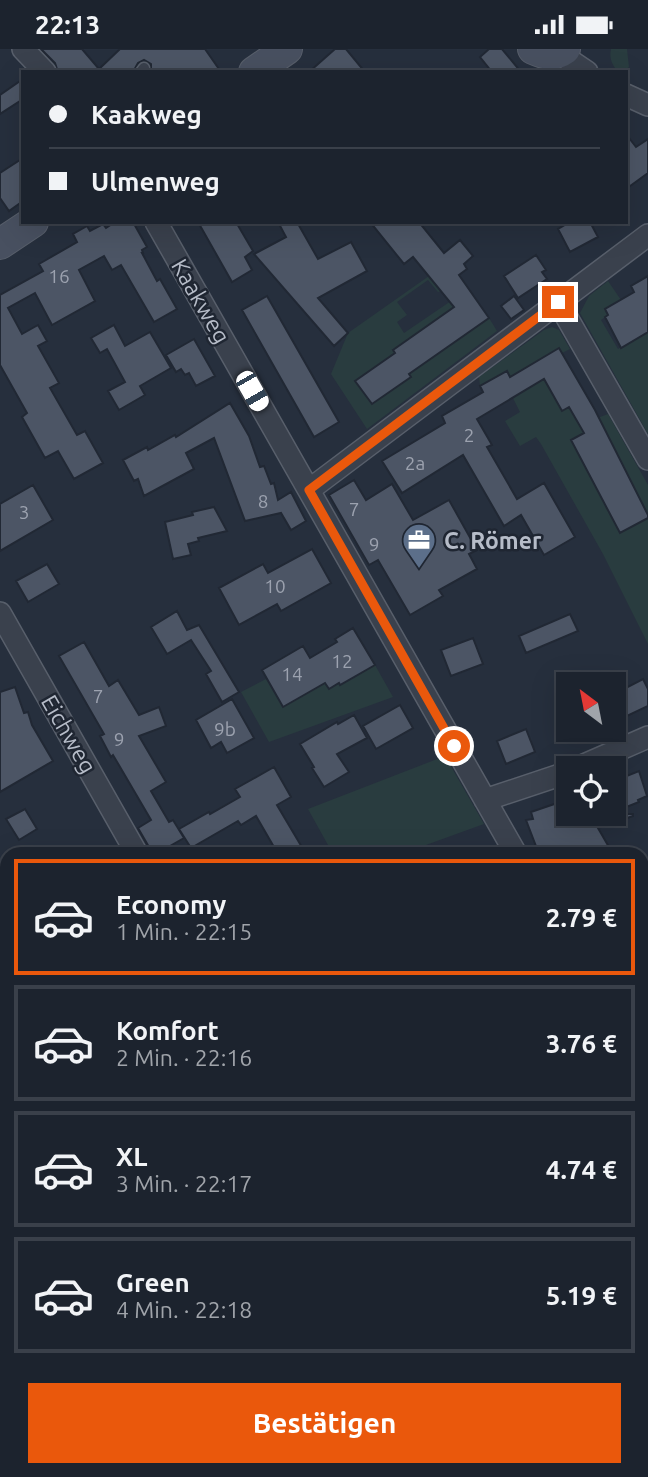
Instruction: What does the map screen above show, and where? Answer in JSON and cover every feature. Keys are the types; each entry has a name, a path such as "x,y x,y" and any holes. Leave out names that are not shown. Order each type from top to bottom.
{"street":[{"path":"23,49 43,70"},
{"path":"257,70 287,49"},
{"path":"552,50 584,70"},
{"path":"628,96 648,106"},
{"path":"0,244 30,224"},
{"name":"Kaakweg","path":"157,224 512,847"},
{"path":"309,490 648,235"},
{"path":"558,302 648,459"},
{"name":"Eichweg","path":"0,613 133,847"},
{"path":"604,756 648,737"},
{"path":"485,800 556,776"}],"shaded area":[{"path":"611,49 627,49 629,67 617,70 610,56"},
{"path":"429,276 441,291 438,292 428,280 397,302 407,315 397,322 404,333 451,301 455,307 393,350 395,353 356,380 372,404 411,377 409,374 489,318 497,331 367,429 331,374 348,333"},
{"path":"608,281 621,300 605,309 608,315 601,320 618,349 648,332 648,434 580,313 589,296"},
{"path":"552,327 559,330 570,349 562,353 559,348 535,363 562,410 569,407 579,425 608,414 648,485 648,644 603,554 541,444 536,437 520,446 505,421 520,412 513,398 520,393 507,371 480,386 479,377"},
{"path":"375,665 393,697 269,742 241,692 266,679 283,707 325,683 329,689"},
{"path":"445,756 484,824 420,847 329,847 308,809"}],"building":[{"path":"41,49 82,49 99,69 120,49 205,49 220,70 151,70 151,64 144,60 138,63 134,70 57,70 55,63"},
{"path":"335,49 346,49 363,70 311,70"},
{"path":"489,49 502,49 519,70 490,70 480,57"},
{"path":"21,80 21,100 0,114 0,95"},
{"path":"628,137 636,147 648,139 648,173 628,188"},
{"path":"21,159 21,202 9,211 0,198 0,173"},
{"path":"103,224 106,228 112,224 134,224 147,247 142,253 157,281 160,279 177,309 154,322 121,265 112,270 104,256 79,270 95,301 52,325 35,293 8,308 22,334 38,325 47,341 38,346 59,383 50,388 77,435 85,431 103,463 74,479 58,451 45,458 22,417 27,413 0,365 0,295 43,271 39,264 77,242 73,234 87,226 90,231"},
{"path":"199,224 237,224 253,251 245,257 252,270 232,282"},
{"path":"279,224 298,224 318,259 351,242 367,271 318,298 348,333 334,346 254,254 286,237"},
{"path":"372,224 421,224 444,253 460,240 473,256 464,264 467,269 459,275 489,318 409,374 411,377 372,404 355,381 454,307 413,257 404,264"},
{"path":"567,224 591,224 598,237 570,252 558,229"},
{"path":"536,255 546,270 542,272 547,279 518,298 504,276"},
{"path":"648,276 648,332 621,348 605,317 608,315 605,309 634,292 631,286"},
{"path":"267,296 339,422 314,437 242,310"},
{"path":"514,296 524,310 511,319 501,306"},
{"path":"114,325 125,346 150,332 171,368 140,386 145,395 119,410 108,391 125,382 107,349 100,353 91,338"},
{"path":"194,339 215,376 196,386 189,373 185,375 181,369 176,372 166,355"},
{"path":"559,348 595,410 648,518 620,533 571,440 584,433 569,407 562,411 544,379 477,419 492,445 487,447 517,499 544,483 575,537 544,555 521,515 504,526 463,455 402,493 382,461 445,423 442,416 483,392 480,386 507,371 510,377"},
{"path":"230,403 249,436 260,467 264,466 271,484 274,483 278,500 291,492 306,521 291,530 281,513 245,521 214,438 186,453 194,469 144,496 138,479 134,481 123,460 147,447 148,450 175,435 176,437"},
{"path":"354,480 366,500 392,484 413,520 449,500 477,550 469,554 477,569 439,590 443,596 410,615 378,560 369,565 329,495"},
{"path":"33,485 53,520 0,551 0,504"},
{"path":"214,507 227,531 198,538 199,541 188,544 191,555 173,559 165,522"},
{"path":"312,549 331,583 281,611 277,604 239,625 219,588 263,564 268,573"},
{"path":"47,564 59,584 28,602 16,581"},
{"path":"177,611 187,630 199,625 239,692 222,702 206,674 211,671 191,640 167,654 151,627"},
{"path":"570,614 578,631 526,653 519,636"},
{"path":"353,628 375,665 329,689 325,683 283,707 262,670 303,646 310,658 337,642 335,639"},
{"path":"473,638 483,664 451,676 441,650"},
{"path":"84,642 109,686 118,680 139,715 159,707 166,726 139,736 166,782 151,791 169,822 173,820 184,838 168,847 149,847 138,828 151,820 113,755 111,757 100,736 104,734 59,656"},
{"path":"643,679 648,689 648,706 627,716 626,688"},
{"path":"15,687 24,713 28,712 32,725 53,761 0,792 0,692"},
{"path":"232,699 254,738 227,753 221,742 211,748 196,720"},
{"path":"400,705 413,728 376,749 363,726"},
{"path":"354,715 367,738 337,754 349,772 324,787 300,744"},
{"path":"526,729 535,752 506,764 497,741"},
{"path":"274,767 291,797 277,805 302,847 274,847 256,816 241,825 238,821 190,847 179,829 240,797 235,789"},
{"path":"639,771 647,796 626,807 626,776"},
{"path":"556,803 556,826 604,826 598,828 609,847 536,847 526,820 533,819 531,812"},
{"path":"25,809 37,829 19,840 6,819"}],"place":[{"name":"C. Römer","path":"419,570"}],"route":[{"path":"454,746 309,490 558,302"}]}
